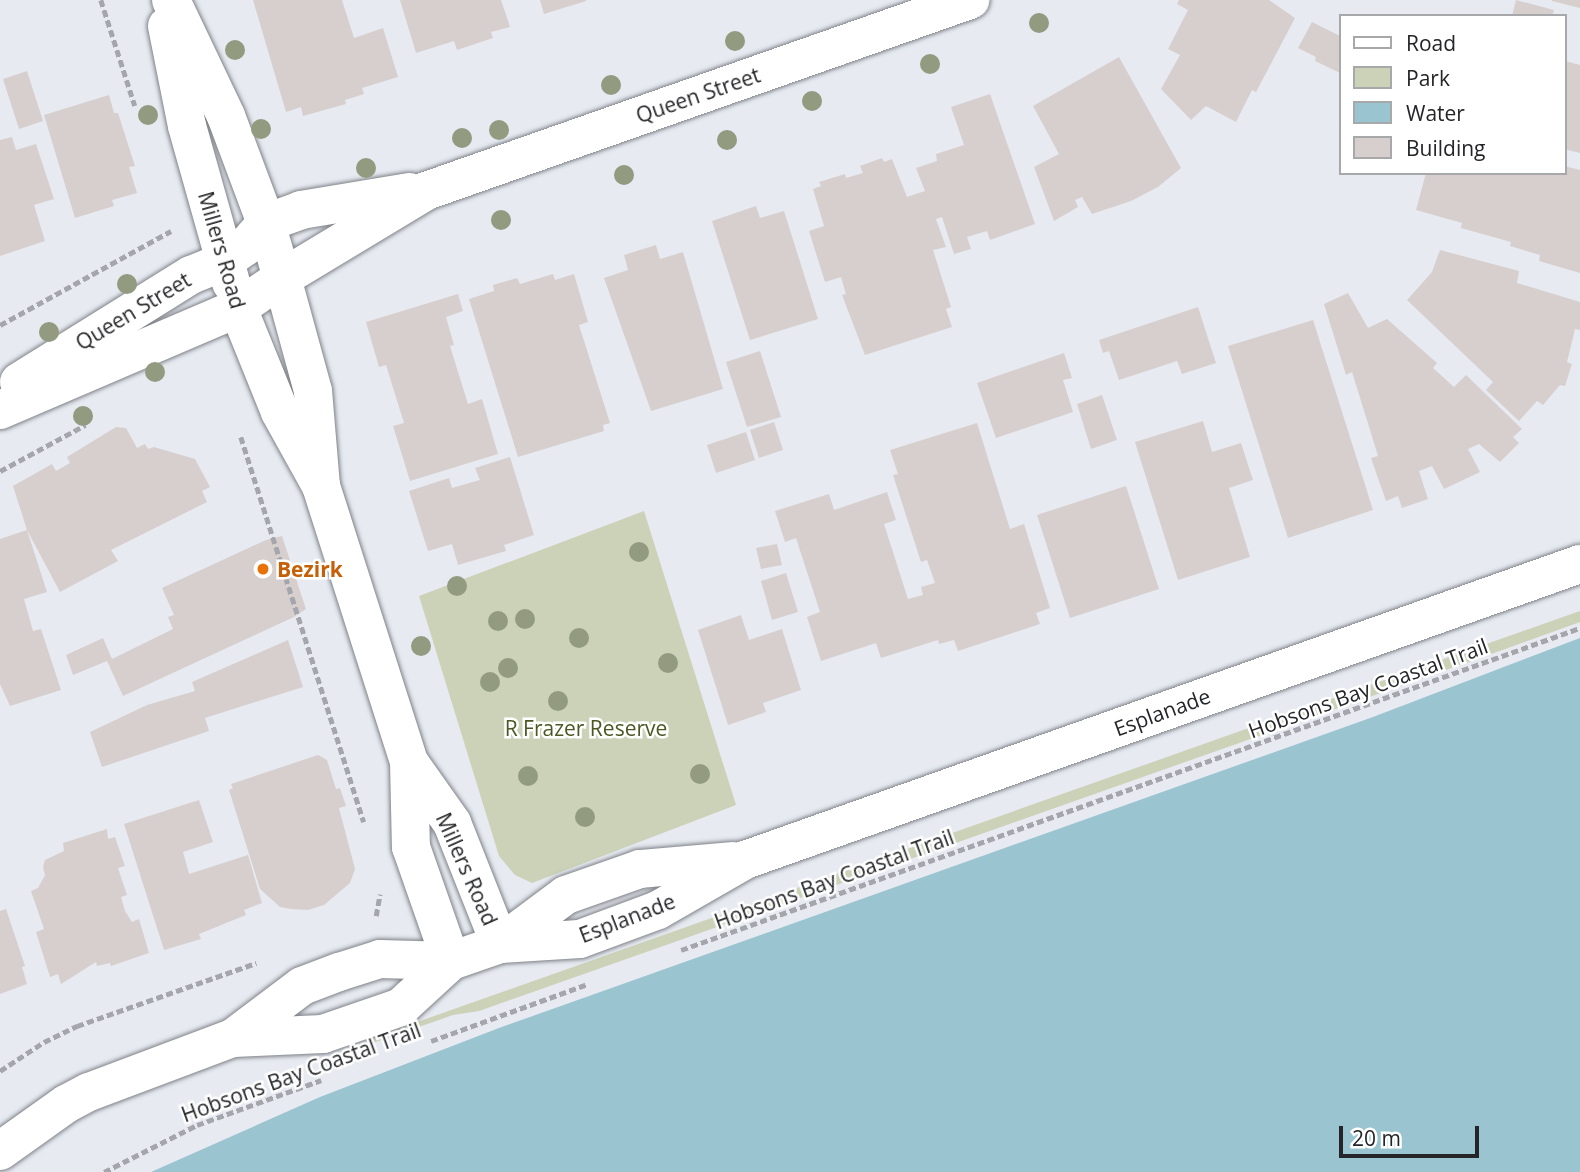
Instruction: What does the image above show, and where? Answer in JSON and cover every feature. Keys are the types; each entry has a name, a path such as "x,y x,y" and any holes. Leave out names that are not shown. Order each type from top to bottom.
{"street":[{"name":"Millers Road","path":"162,0 187,126 238,308 280,412 321,486 409,762 411,847 450,961"},
{"name":"Millers Road","path":"171,0 226,116 266,223 313,391 321,486"},
{"name":"Queen Street","path":"0,394 191,275 224,262 246,247 266,223 301,210 426,191 970,0"},
{"name":"Queen Street","path":"0,410 238,308 282,278 426,191"},
{"name":"Esplanade","path":"0,1150 66,1104 89,1092 233,1038 302,986 339,972 380,959 450,961 500,944 566,895 640,869 745,860 1580,564"},
{"name":"Millers Road","path":"409,762 452,823 500,944"},
{"name":"Esplanade","path":"233,1038 323,1034 401,1007 450,961"}],"path":[{"path":"0,325 175,229"},
{"path":"240,433 367,830"},
{"name":"Hobsons Bay Coastal Trail","path":"671,954 1580,628"},
{"path":"369,923 375,921 381,888"},
{"path":"0,1071 44,1042 77,1026 261,961"},
{"name":"Hobsons Bay Coastal Trail","path":"423,1044 592,982"},
{"name":"Hobsons Bay Coastal Trail","path":"104,1172 197,1125 333,1076"}],"green space":[{"name":"R Frazer Reserve","path":"644,511 736,805 532,883 515,875 499,856 419,596"},
{"path":"1580,611 1580,622 1483,657 479,1011 453,1015 370,1044 372,1038"}],"water":[{"path":"1580,638 1580,1172 151,1172 320,1097 499,1028 1373,717"}],"building":[{"path":"253,0 342,0 354,38 383,28 398,77 362,88 364,94 345,100 346,104 303,116 301,107 286,112"},
{"path":"400,0 501,0 510,27 491,32 493,38 457,50 454,41 416,53"},
{"path":"540,0 586,0 586,1 544,14"},
{"path":"1179,0 1269,0 1295,18 1256,92 1252,90 1236,122 1206,106 1191,120 1161,89 1180,55 1168,49 1188,10 1177,4"},
{"path":"1516,0 1554,10 1553,14 1512,14"},
{"path":"1580,0 1580,8 1552,1"},
{"path":"1312,22 1338,35 1338,72 1315,61 1316,57 1298,48"},
{"path":"1119,57 1181,168 1158,187 1131,201 1092,214 1082,197 1075,200 1078,207 1054,221 1034,167 1059,154 1033,106"},
{"path":"1566,61 1580,65 1580,153 1566,150"},
{"path":"27,71 43,121 19,129 3,79"},
{"path":"990,94 1035,224 990,240 987,231 967,237 971,249 954,254 942,217 936,219 946,247 933,250 951,307 946,309 952,327 865,355 842,295 846,294 841,277 825,282 809,231 824,226 813,189 821,186 819,182 845,174 846,178 863,173 860,166 882,158 884,162 892,159 907,197 925,191 916,168 937,161 936,154 964,145 951,107"},
{"path":"109,95 114,113 118,113 135,166 129,167 137,193 112,200 114,206 75,218 44,115"},
{"path":"12,137 16,150 36,144 54,199 34,205 45,241 0,256 0,140"},
{"path":"1566,166 1580,170 1580,273 1539,261 1540,255 1510,246 1511,242 1461,228 1462,223 1416,210 1425,175 1566,175"},
{"path":"756,206 760,218 784,211 818,319 750,340 712,221"},
{"path":"656,245 660,259 683,252 723,389 651,411 604,278 628,270 624,255"},
{"path":"1440,250 1519,271 1517,283 1580,302 1580,330 1575,329 1567,362 1572,364 1565,386 1560,385 1543,405 1537,401 1519,421 1486,390 1493,382 1407,300 1432,272"},
{"path":"553,274 555,280 574,274 588,322 579,325 610,423 603,425 604,431 518,457 469,299 494,291 493,285 517,278 520,284"},
{"path":"1348,293 1368,328 1387,319 1437,363 1433,368 1454,387 1466,375 1522,429 1513,437 1519,443 1500,462 1479,444 1468,449 1480,472 1444,489 1432,466 1419,471 1428,499 1402,508 1398,496 1386,501 1371,458 1378,456 1352,372 1346,375 1324,304"},
{"path":"458,294 463,311 446,317 454,345 450,346 468,404 482,399 498,454 410,481 393,426 404,423 386,365 379,367 366,322"},
{"path":"1198,307 1216,363 1182,374 1177,361 1119,380 1109,351 1103,353 1099,340"},
{"path":"1313,320 1373,510 1288,538 1228,346"},
{"path":"760,351 781,417 747,427 726,362"},
{"path":"1064,353 1072,378 1063,380 1073,412 996,438 977,383"},
{"path":"1102,395 1117,440 1091,449 1077,404"},
{"path":"1203,421 1212,452 1241,443 1253,480 1229,488 1250,557 1178,580 1135,442"},
{"path":"774,422 783,450 759,458 750,430"},
{"path":"977,423 1010,529 1024,524 1050,608 1036,613 1040,624 958,651 954,640 939,644 938,640 881,658 876,643 821,661 807,617 820,612 796,538 785,542 775,511 829,494 834,510 887,492 896,520 884,524 908,599 923,595 921,587 935,583 927,560 921,562 893,475 898,474 890,450"},
{"path":"116,427 126,428 137,448 145,444 148,449 154,447 195,459 210,487 202,491 207,502 111,550 118,561 60,592 27,530 13,486 52,464 56,471 70,463 67,457"},
{"path":"746,432 755,460 716,473 707,445"},
{"path":"510,457 534,535 504,545 506,551 458,565 452,544 428,551 409,491 449,478 452,488 480,480 475,468"},
{"path":"1126,486 1159,589 1070,618 1037,515"},
{"path":"27,530 47,592 24,599 33,631 41,629 61,690 10,706 0,684 0,539"},
{"path":"282,536 306,609 294,617 123,696 107,661 73,675 66,655 103,638 112,659 173,629 168,617 174,615 162,588 266,540"},
{"path":"777,544 782,565 761,569 756,548"},
{"path":"786,573 798,612 772,620 761,581"},
{"path":"741,615 749,640 782,629 801,690 763,703 766,712 728,725 698,630"},
{"path":"288,640 303,687 205,718 209,731 102,767 90,732 147,705 195,691 192,682"},
{"path":"318,755 327,760 336,789 340,788 346,806 339,808 355,869 350,883 324,905 308,910 280,907 260,889 229,790 233,788 231,784"},
{"path":"199,800 213,842 183,852 189,874 248,855 262,903 244,910 246,915 199,934 201,939 164,950 124,824"},
{"path":"107,829 108,839 115,837 125,866 118,868 127,895 121,897 125,911 132,922 139,919 149,953 111,966 110,963 97,966 96,962 61,984 58,974 50,977 36,932 44,929 31,891 38,888 45,875 45,860 64,851 63,843"},
{"path":"6,909 25,966 22,967 27,984 0,994 0,911"}],"place":[{"name":"Bezirk","path":"263,569"}]}
